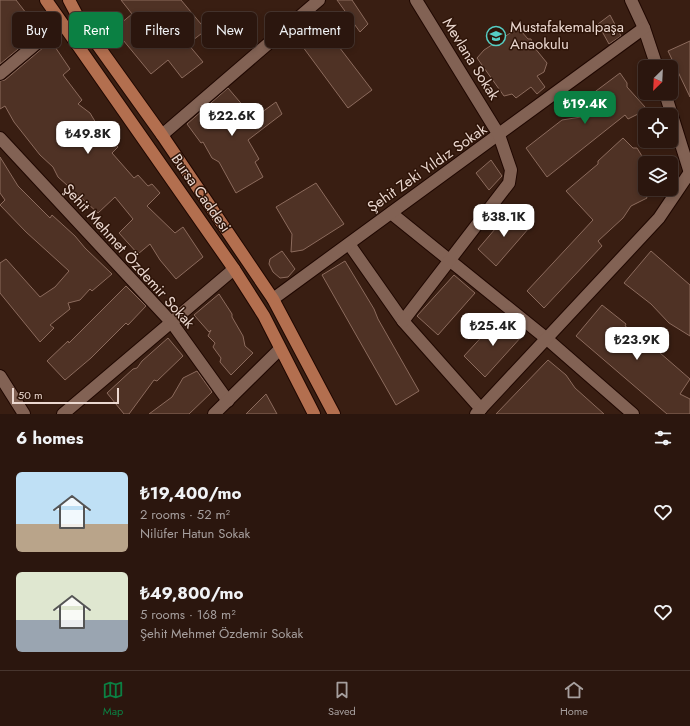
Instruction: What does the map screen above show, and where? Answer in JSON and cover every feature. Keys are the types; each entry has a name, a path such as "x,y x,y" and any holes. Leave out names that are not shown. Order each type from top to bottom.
{"main road":[{"name":"Bursa Caddesi","path":"46,0 54,12"},
{"name":"Bursa Caddesi","path":"68,0 79,19 162,135 273,299 334,414"},
{"name":"Bursa Caddesi","path":"61,23 234,269 264,316 280,349 308,398 314,414"}],"street":[{"path":"162,135 319,0"},
{"name":"Mevlana Sokak","path":"416,0 499,135"},
{"path":"631,0 644,28 655,60"},
{"path":"499,135 644,28"},
{"path":"0,74 31,48"},
{"path":"349,244 403,321 479,411 659,218 690,172 667,100"},
{"name":"Şehit Zeki Yıldız Sokak","path":"273,299 499,135 511,170 509,183 403,321"},
{"name":"Şehit Mehmet Özdemir Sokak","path":"1,142 172,323 228,401"},
{"path":"392,212 546,339 629,413"},
{"path":"63,414 234,269"},
{"path":"214,414 280,349"},
{"path":"0,376 24,414"}],"building":[{"path":"0,0 16,0 25,12 12,12 12,48 19,48 0,64"},
{"path":"121,0 181,0 191,12 131,12"},
{"path":"337,0 352,0 368,24 360,32 354,24 354,12 346,12"},
{"path":"131,15 131,48 191,48 203,62 182,78 168,60 151,74 123,40 123,22"},
{"path":"610,15 621,36 609,44 598,24"},
{"path":"194,16 202,25 202,33 194,39"},
{"path":"515,30 521,31 528,39 531,39 534,47 547,63 544,72 537,76 545,87 537,94 531,87 516,98 512,94 504,96 477,58 484,50"},
{"path":"690,41 690,97 678,72 678,60 672,60 668,51"},
{"path":"43,48 56,48 70,69 63,75 82,100 78,104 90,113 96,123 110,136 109,139 118,147 112,153 134,178 138,175 148,186 152,184 160,193 147,206 175,233 183,227 203,257 176,279 160,260 150,244 138,254 119,233 133,219 115,197 98,213 58,177 53,167 40,155 14,122 5,106 0,109 0,81 5,80"},
{"path":"304,48 340,48 372,90 348,108"},
{"path":"620,73 627,83 627,87 645,107 638,108 638,114 628,119 625,115 547,177 526,148 562,120 581,117 577,110 585,103 584,100"},
{"path":"228,88 245,108 247,123 276,102 282,114 248,140 259,159 255,162 263,177 236,193 219,162 212,158 203,142 201,143 187,124"},
{"path":"623,138 633,148 637,148 642,156 638,156 638,196 646,196 647,198 631,206 623,218 598,241 602,246 544,308 527,291 593,220 566,191 598,164 598,161"},
{"path":"0,157 18,186 50,218 52,215 75,236 85,248 112,274 92,291 90,289 80,300 68,303 70,309 50,325 54,328 40,342 0,293 0,263 6,259 40,297 55,287 69,271 26,232 0,205 5,200 0,193"},
{"path":"491,160 502,176 489,190 476,173"},
{"path":"316,183 344,224 303,250 291,252 292,234 276,207"},
{"path":"513,208 529,228 496,266 478,249"},
{"path":"282,251 295,269 288,277 280,278 273,272 269,264 270,259"},
{"path":"651,251 690,285 690,336 669,323 651,304 624,283"},
{"path":"345,261 374,309 378,319 419,391 396,405 322,275"},
{"path":"454,275 475,293 438,335 417,316"},
{"path":"126,286 146,306 128,325 126,323 91,358 65,380 47,361 68,341 69,343"},
{"path":"219,294 232,314 232,317 243,336 245,346 253,353 231,375 220,362 221,358 213,347 215,343 208,336 211,330 209,332 194,315"},
{"path":"602,305 626,324 625,326 644,339 690,379 680,394 690,399 690,414 667,414 576,336"},
{"path":"500,317 522,336 485,377 464,356"},
{"path":"168,338 183,356 157,381 154,380 129,414 124,414 107,393 133,369 137,368 142,361"},
{"path":"548,360 566,375 575,388 604,414 496,414"},
{"path":"197,371 212,392 189,414 149,414 172,397 183,378"},
{"path":"266,394 277,414 246,414"}],"place":[{"name":"Mustafakemalpaşa Anaokulu","path":"496,36"}]}
